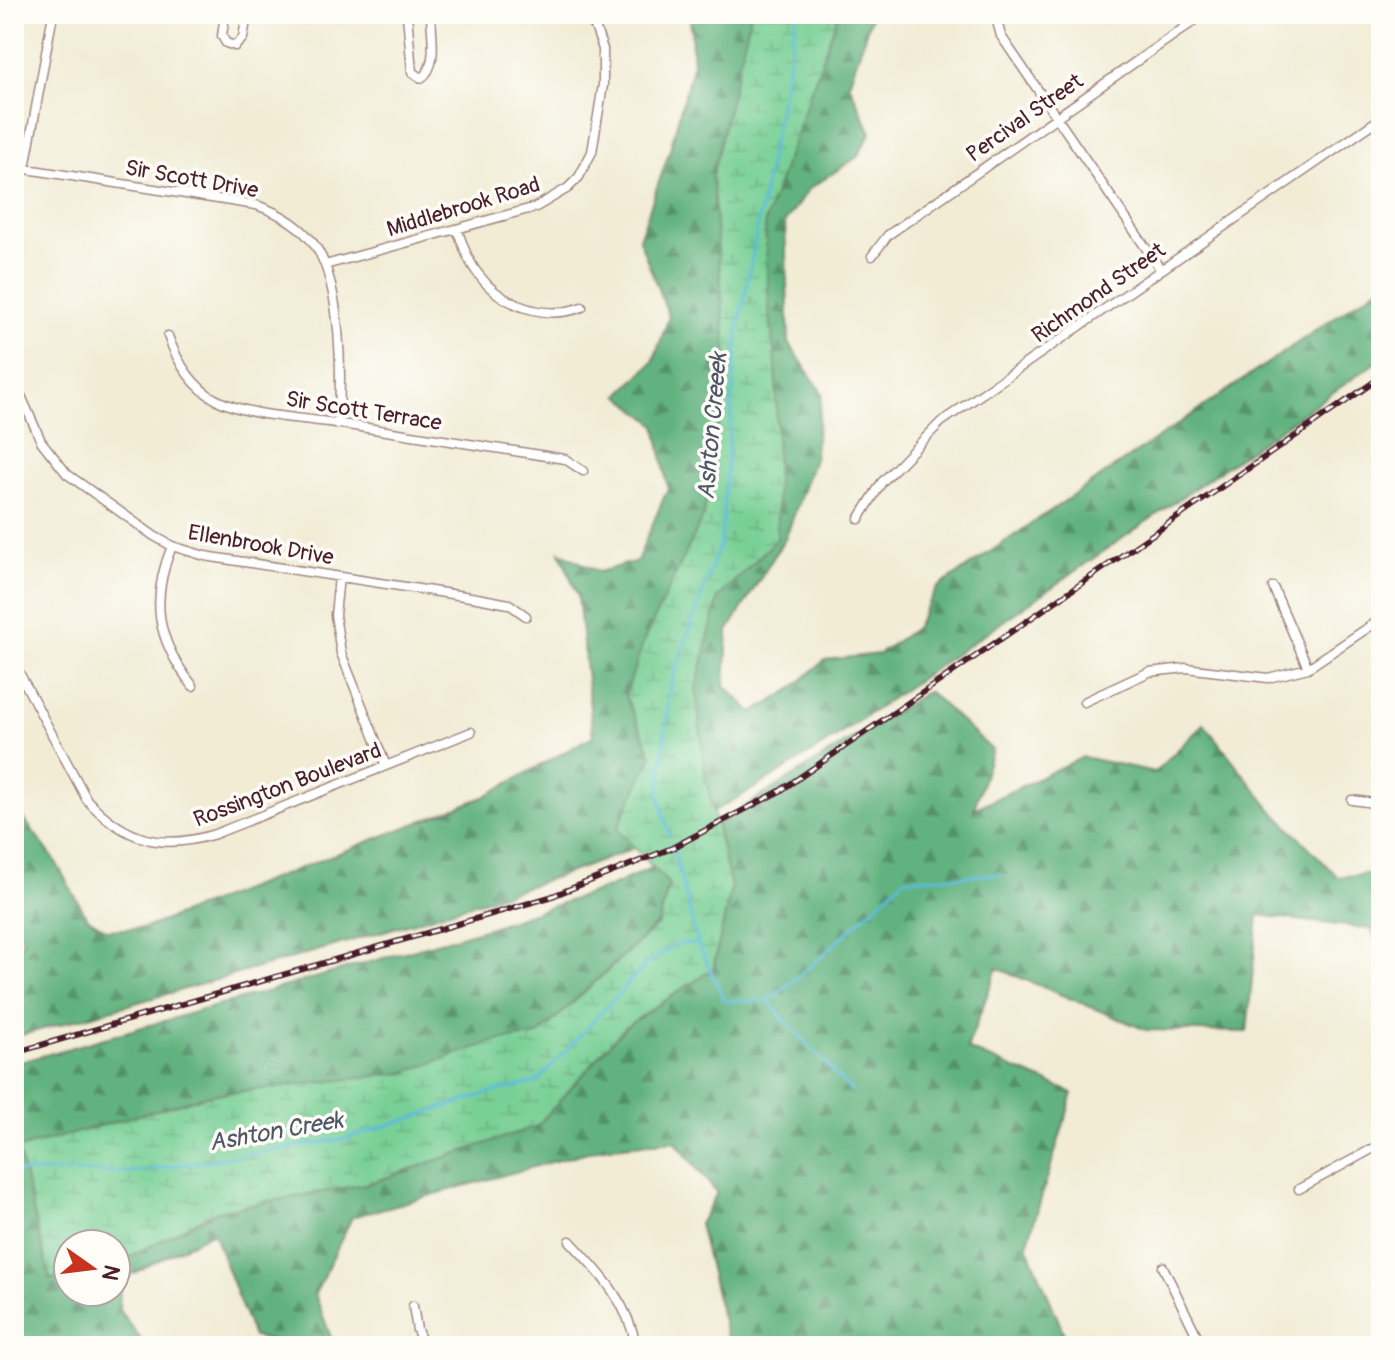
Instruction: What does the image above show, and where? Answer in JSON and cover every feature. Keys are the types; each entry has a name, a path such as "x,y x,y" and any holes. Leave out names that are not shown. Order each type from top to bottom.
{"street":[{"path":"25,168 53,14"},
{"path":"225,14 224,41 235,46 243,38 247,14"},
{"path":"407,14 412,72 421,78 432,66 431,14"},
{"path":"995,14 1001,36 1161,270"},
{"name":"Percival Street","path":"872,256 888,235 1204,14"},
{"name":"Middlebrook Road","path":"325,265 536,207 555,197 579,177 595,140 603,85 603,49 587,15"},
{"name":"Richmond Street","path":"859,519 882,482 941,422 1381,118"},
{"name":"Sir Scott Drive","path":"14,167 256,205 300,229 317,249 325,265 334,306 339,347 338,424"},
{"path":"457,229 478,274 499,295 524,308 540,311 560,313 582,307"},
{"name":"Sir Scott Terrace","path":"168,336 181,365 213,397 249,410 565,459 583,471"},
{"name":"Ellenbrook Drive","path":"14,380 41,441 56,463 79,484 172,546 205,556 509,604 526,616"},
{"path":"172,546 160,583 160,619 170,653 193,686"},
{"path":"339,577 335,615 341,653 386,766"},
{"path":"1273,587 1308,668"},
{"path":"1084,702 1149,672 1186,668 1268,678 1308,668 1381,619"},
{"name":"Rossington Boulevard","path":"14,663 87,800 114,825 140,838 169,843 200,839 471,732"},
{"path":"1352,800 1381,804"},
{"path":"1299,1189 1381,1144"},
{"path":"570,1241 603,1276 631,1322 636,1346"},
{"path":"1163,1267 1202,1346"},
{"path":"413,1306 417,1330 424,1346"},
{"path":"1256,1346 1285,1342 1301,1346"}],"green space":[{"path":"690,14 872,14 849,84 871,133 857,157 809,189 785,222 789,343 822,393 814,459 786,537 728,631 725,686 753,713 792,689 825,660 879,654 915,628 937,588 1381,286 1381,359 833,739 743,795 686,825 587,866 485,900 14,1037 14,947 23,942 14,918 14,806 54,859 87,917 107,930 145,928 484,797 593,736 578,596 560,552 599,572 637,561 668,488 656,425 619,395 653,362 669,317 639,239 669,153 693,63"},
{"path":"751,14 838,14 765,222 769,308 776,368 777,539 718,598 696,689 706,780 731,888 713,969 625,1027 537,1126 370,1183 217,1211 132,1256 132,1228 52,1228 50,1279 18,1149 210,1095 403,1073 495,1041 538,1035 659,923 669,884 617,829 652,755 625,696 645,638 703,517 728,372 712,176"},
{"path":"928,691 992,750 974,809 1083,757 1155,772 1204,724 1271,809 1338,877 1381,872 1381,965 1372,929 1258,915 1247,1032 1146,1030 997,968 967,1049 1073,1093 1027,1245 1069,1346 729,1346 699,1224 717,1193 675,1141 602,1148 352,1217 315,1294 334,1346 298,1346 253,1337 213,1232 132,1274 132,1256 217,1211 370,1183 537,1126 625,1027 713,969 731,888 716,825"},
{"path":"653,867 669,884 659,922 538,1035 495,1041 403,1073 210,1095 18,1149 50,1279 52,1308 119,1308 146,1346 14,1346 14,1064 485,929 610,887"}],"waterway":[{"name":"Ashton Creeek","path":"669,835 659,795 670,687 721,540 738,331 797,14"},
{"path":"673,848 698,944 725,1001 767,1001 851,1091"},
{"path":"768,1001 819,959 904,879 1001,874"},
{"name":"Ashton Creek","path":"14,1172 134,1172 344,1139 493,1092 537,1082 646,964 677,944 698,944"}],"railway":[{"path":"14,1053 550,897 672,848 780,791 1381,377"}]}
